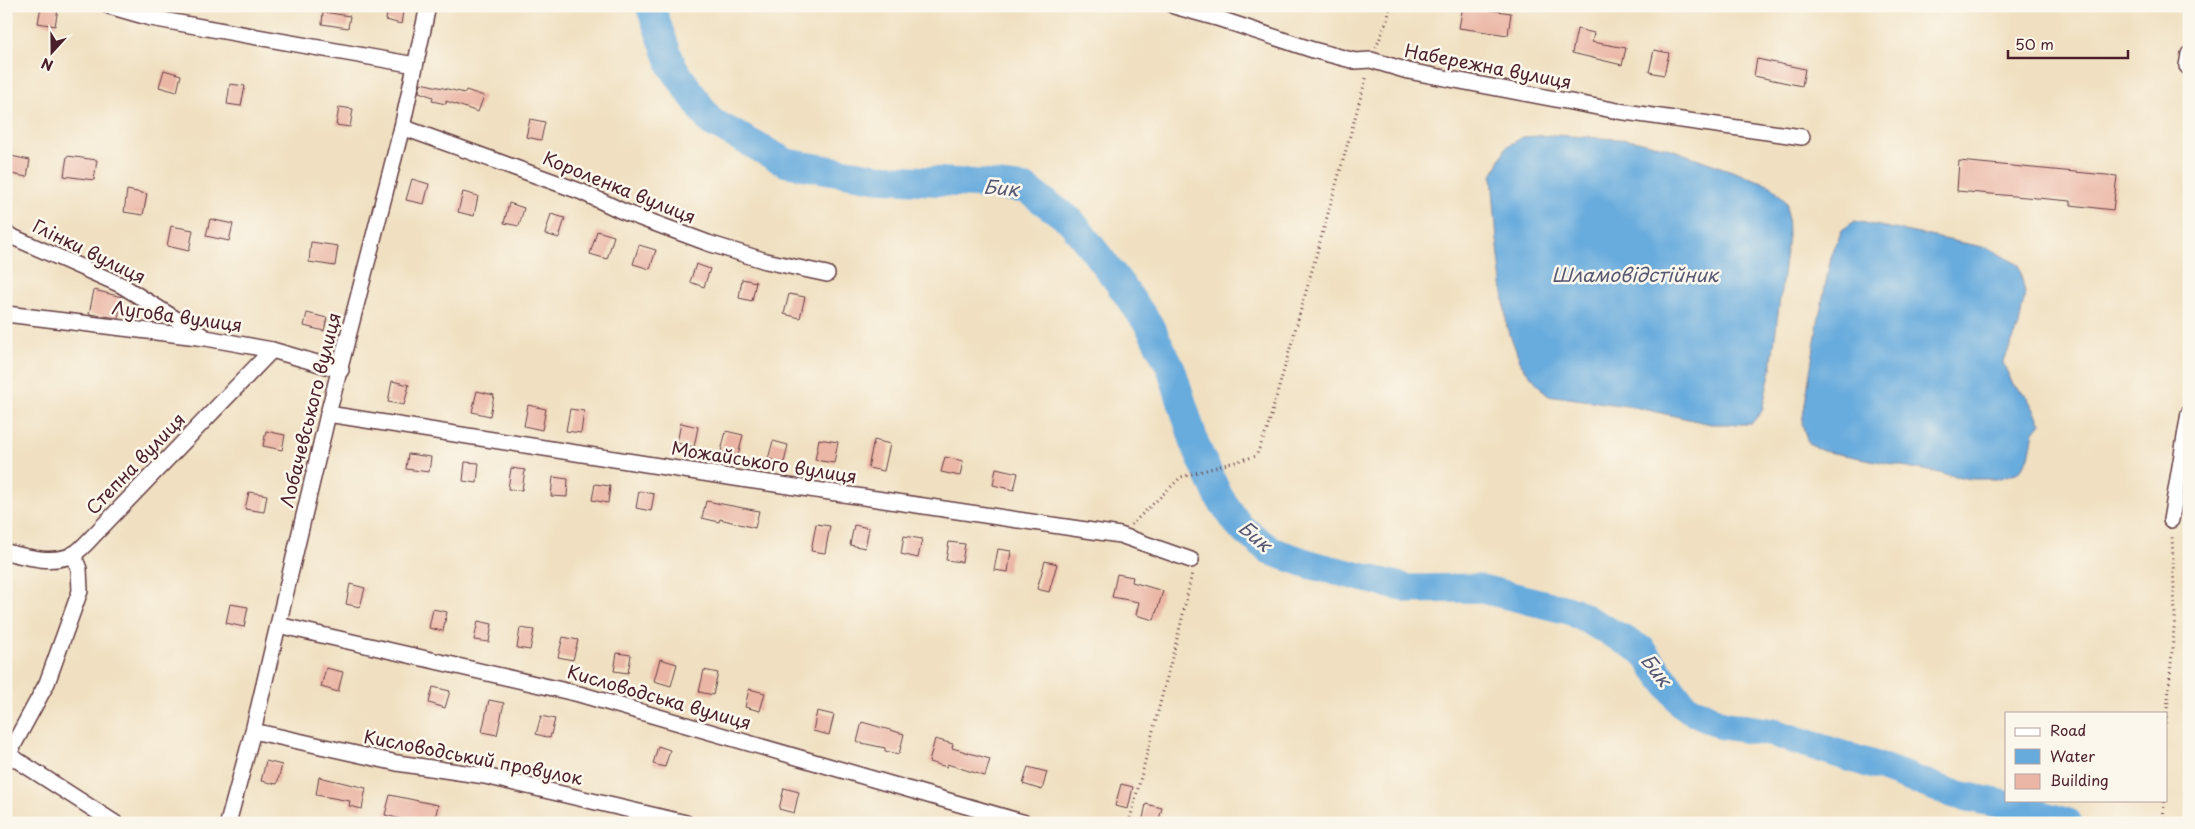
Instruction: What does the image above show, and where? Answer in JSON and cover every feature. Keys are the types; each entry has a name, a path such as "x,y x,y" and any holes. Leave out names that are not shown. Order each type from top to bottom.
{"street":[{"path":"109,6 151,18 415,65"},
{"name":"Лобачевського вулиця","path":"228,823 278,625 328,414 341,370 402,127 428,6"},
{"name":"Набережна вулиця","path":"1174,6 1217,18 1313,50 1355,61 1371,60 1418,73 1609,110 1802,137"},
{"path":"2189,54 2187,66 2189,68"},
{"name":"Короленка вулиця","path":"402,127 582,192 622,211 708,243 766,261 826,274"},
{"name":"Глінки вулиця","path":"6,234 121,285 206,338"},
{"name":"Лугова вулиця","path":"6,314 206,338 272,350 341,370"},
{"name":"Степна вулиця","path":"73,554 97,532 272,350"},
{"path":"2171,520 2189,413"},
{"name":"Можайського вулиця","path":"328,414 748,480 1120,535 1191,560"},
{"path":"6,552 34,559 56,559 73,554 80,569 80,591 47,683 7,754 114,823"},
{"name":"Кисловодська вулиця","path":"278,625 579,694 1026,823"},
{"name":"Кисловодський провулок","path":"252,731 397,763 485,776 686,823"}],"path":[{"path":"1120,535 1182,477 1256,456 1267,430 1371,60 1388,18 1390,6"},
{"path":"2167,712 2175,616 2171,520"},
{"path":"1129,823 1192,577 1191,560"},
{"path":"2164,802 2164,823"}],"water":[{"name":"Шламовідстійник","path":"1553,135 1633,140 1668,148 1771,185 1787,203 1788,236 1771,368 1762,411 1751,424 1711,424 1634,407 1547,395 1522,366 1507,327 1492,176 1506,147 1523,137"},
{"path":"1855,221 1988,248 2019,265 2025,293 2019,326 2003,363 2013,385 2026,395 2041,423 2034,432 2029,457 2019,472 1997,479 1971,479 1823,451 1808,444 1802,423 1818,322 1831,257 1842,230"}],"building":[{"path":"41,6 58,9 55,26 38,23"},
{"path":"388,6 404,6 401,24 386,20"},
{"path":"1463,6 1482,6 1482,9 1511,13 1508,35 1459,28"},
{"path":"323,12 350,16 348,28 322,24"},
{"path":"1577,29 1594,33 1592,42 1626,48 1622,65 1572,53"},
{"path":"1654,50 1669,53 1664,75 1649,72"},
{"path":"1757,59 1805,69 1802,86 1754,76"},
{"path":"164,70 181,75 177,92 159,87"},
{"path":"421,83 465,93 466,90 484,96 478,112 446,101 446,104 432,101 433,97 419,92"},
{"path":"230,84 245,86 241,106 227,104"},
{"path":"339,107 353,109 350,127 336,125"},
{"path":"530,119 545,122 541,140 526,137"},
{"path":"6,155 30,160 27,177 6,173"},
{"path":"67,156 97,160 94,180 64,176"},
{"path":"1959,161 2117,176 2113,210 2071,205 2071,201 1957,191"},
{"path":"412,179 429,184 424,204 406,200"},
{"path":"127,190 147,194 143,215 124,212"},
{"path":"463,192 478,196 474,216 458,212"},
{"path":"509,203 524,208 519,226 504,223"},
{"path":"551,214 565,218 559,238 545,234"},
{"path":"210,219 233,224 229,241 206,236"},
{"path":"171,226 193,230 189,251 167,246"},
{"path":"597,231 614,236 607,259 590,254"},
{"path":"311,242 338,246 335,266 309,262"},
{"path":"639,245 656,250 650,269 633,264"},
{"path":"696,264 710,269 704,287 690,282"},
{"path":"742,279 756,282 752,301 739,298"},
{"path":"94,290 122,297 118,318 89,314"},
{"path":"789,294 805,297 800,318 784,314"},
{"path":"307,313 327,318 324,331 304,326"},
{"path":"392,381 409,385 404,405 388,402"},
{"path":"477,391 494,395 490,416 472,412"},
{"path":"528,405 546,409 542,430 524,426"},
{"path":"570,409 584,411 581,433 566,431"},
{"path":"681,423 698,427 694,447 677,443"},
{"path":"266,431 285,435 282,450 263,446"},
{"path":"726,431 743,435 738,456 721,452"},
{"path":"819,439 838,442 834,463 815,460"},
{"path":"874,440 890,444 884,471 868,468"},
{"path":"773,441 788,445 784,463 768,459"},
{"path":"408,454 431,457 429,472 406,469"},
{"path":"945,457 963,461 960,476 941,472"},
{"path":"465,462 479,463 477,483 463,481"},
{"path":"511,468 525,470 522,490 508,489"},
{"path":"996,468 1018,473 1014,490 993,485"},
{"path":"553,477 568,479 567,497 551,496"},
{"path":"595,484 610,486 608,503 592,500"},
{"path":"639,491 654,494 651,511 636,508"},
{"path":"249,492 267,495 264,512 245,509"},
{"path":"706,501 759,511 755,528 720,519 719,522 702,518"},
{"path":"816,524 830,526 825,553 811,551"},
{"path":"854,525 869,528 865,548 850,545"},
{"path":"904,536 922,539 918,558 901,554"},
{"path":"949,542 965,544 962,562 946,560"},
{"path":"998,549 1011,551 1008,572 994,570"},
{"path":"1045,561 1057,564 1049,592 1037,589"},
{"path":"1117,574 1133,577 1132,582 1163,591 1154,620 1136,615 1139,602 1112,597"},
{"path":"350,584 365,588 360,607 346,604"},
{"path":"230,604 248,607 244,627 226,623"},
{"path":"433,609 447,612 443,631 429,628"},
{"path":"478,621 492,624 489,642 474,640"},
{"path":"520,628 534,630 530,650 517,648"},
{"path":"563,637 578,640 573,660 558,657"},
{"path":"617,653 631,655 628,673 614,671"},
{"path":"660,659 677,664 671,686 654,681"},
{"path":"326,668 343,672 338,692 321,687"},
{"path":"704,670 718,673 713,695 699,692"},
{"path":"433,687 450,691 445,708 429,703"},
{"path":"749,689 765,693 760,711 745,707"},
{"path":"489,700 504,703 497,735 482,732"},
{"path":"817,711 834,715 829,735 813,731"},
{"path":"541,716 555,719 550,738 536,734"},
{"path":"862,722 904,734 899,754 885,751 885,748 857,742"},
{"path":"935,739 953,744 952,748 990,759 985,776 947,764 947,767 929,762"},
{"path":"658,746 670,750 665,767 653,764"},
{"path":"266,761 282,765 277,784 261,781"},
{"path":"1028,767 1047,772 1042,790 1023,784"},
{"path":"319,777 366,788 362,809 349,806 350,801 316,795"},
{"path":"1121,784 1133,787 1128,809 1115,806"},
{"path":"784,788 799,792 794,813 779,809"},
{"path":"390,795 438,805 434,823 416,823 385,815"},
{"path":"1146,804 1162,808 1158,823 1142,823"}],"waterway":[{"name":"Бик","path":"650,6 672,66 710,121 787,163 877,178 983,184 1026,189 1071,221 1149,325 1171,368 1196,447 1219,497 1240,527 1271,551 1312,565 1410,589 1478,588 1572,611 1642,650 1684,706 1722,725 1774,733 1880,767 1954,794 2015,807 2068,823"}]}
